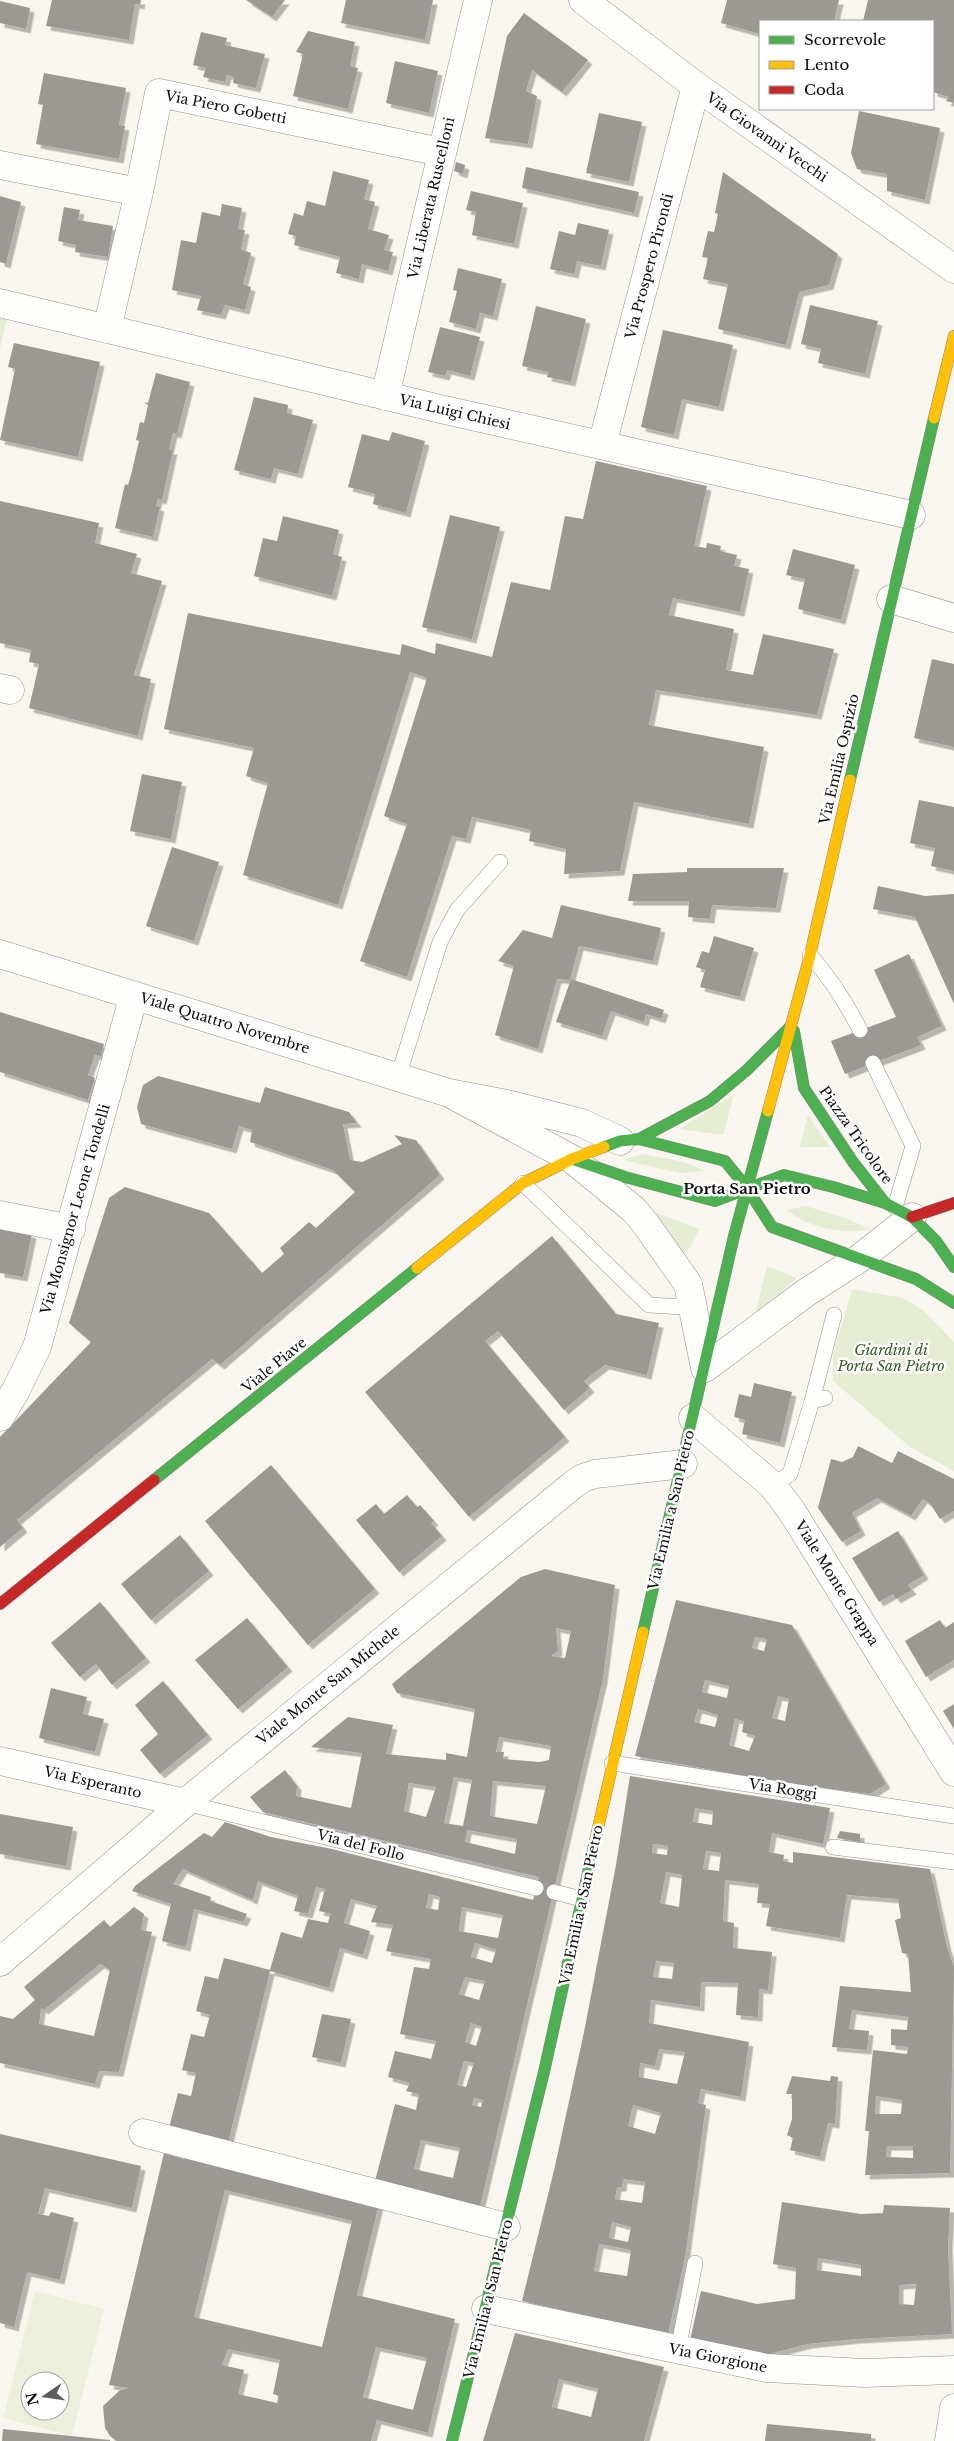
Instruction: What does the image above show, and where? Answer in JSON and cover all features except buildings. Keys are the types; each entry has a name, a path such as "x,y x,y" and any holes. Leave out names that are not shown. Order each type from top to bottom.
{"main road":[{"name":"Via Emilia Ospizio","path":"747,1188 810,955 891,599 954,336"},
{"path":"572,1159 629,1140 710,1101 747,1070 792,1025"},
{"name":"Piazza Tricolore","path":"792,1025 804,1088 853,1162 897,1209"},
{"path":"629,1140 725,1162 747,1188 772,1227 916,1279 954,1304"},
{"name":"Piazza Tricolore","path":"572,1159 625,1177 716,1201 784,1175 833,1187 897,1209"},
{"name":"Viale Piave","path":"0,1604 523,1184 572,1159"},
{"name":"Via Emilia a San Pietro","path":"452,2441 506,2227 734,1236 747,1188"},
{"path":"897,1209 954,1202"},
{"path":"897,1209 936,1241 954,1267"}],"street":[{"name":"Via Liberata Ruscelloni","path":"385,396 478,0"},
{"name":"Via Giovanni Vecchi","path":"583,0 696,86 954,270"},
{"name":"Via Prospero Pirondi","path":"602,445 696,86"},
{"name":"Via Piero Gobetti","path":"138,192 159,93 441,152"},
{"path":"0,164 138,192 108,329"},
{"name":"Via Luigi Chiesi","path":"0,304 385,396 911,515"},
{"path":"891,599 954,618"},
{"name":"Viale Quattro Novembre","path":"0,954 449,1093 508,1104 582,1123 629,1140"},
{"name":"Via Monsignor Leone Tondelli","path":"0,1418 37,1347 134,995"},
{"name":"Viale Quattro Novembre","path":"449,1093 572,1159"},
{"name":"Via Emilia a San Pietro","path":"572,1159 634,1210 645,1222 688,1284 705,1368"},
{"path":"705,1368 807,1292 860,1258 897,1209"},
{"path":"0,1215 71,1229"},
{"name":"Viale Monte Grappa","path":"693,1418 772,1485 802,1524 954,1772"},
{"name":"Viale Monte San Michele","path":"0,1962 185,1803 583,1478 595,1474 683,1464"},
{"name":"Via Esperanto","path":"0,1761 185,1803"},
{"path":"142,2133 506,2227"},
{"name":"Via Giorgione","path":"486,2309 766,2368 864,2373 954,2370"},
{"path":"949,2441 954,2408"}],"lane":[{"path":"398,1077 440,942 457,910 500,862"},
{"path":"810,955 832,980 848,1004 860,1030"},
{"path":"873,1063 913,1146 897,1209"},
{"path":"523,1184 649,1305 683,1307 692,1303"},
{"path":"772,1485 790,1474 819,1400 834,1315"},
{"name":"Via Roggi","path":"612,1762 954,1816"},
{"name":"Via del Follo","path":"185,1803 536,1888"},
{"path":"833,1847 954,1862"},
{"path":"554,1892 582,1899"},
{"path":"678,2350 695,2263"}],"green space":[{"path":"0,312 8,314 0,348"},
{"path":"734,1094 723,1135 680,1129"},
{"path":"808,1115 830,1147 800,1147"},
{"path":"643,1154 684,1162 705,1171 680,1173 623,1160"},
{"path":"806,1206 851,1220 870,1230 847,1231 826,1228 806,1222 786,1210"},
{"path":"649,1210 699,1229 690,1248 681,1255"},
{"path":"767,1266 796,1278 753,1323"},
{"name":"Giardini di Porta San Pietro","path":"852,1289 903,1298 923,1310 954,1342 954,1471 910,1447 833,1381 833,1354"},
{"path":"35,2291 104,2309 72,2436 3,2418"}],"traffic: fast":[{"path":"850,780 934,418"},
{"path":"639,1139 710,1101 747,1070 791,1026"},
{"path":"794,1031 804,1088 853,1162 885,1203"},
{"path":"643,1632 734,1236 768,1111"},
{"path":"604,1147 620,1141 639,1139 725,1161 747,1188 772,1227 916,1279 954,1303"},
{"path":"572,1159 625,1177 715,1201 784,1175 833,1187 885,1203 912,1217 936,1241 954,1267"},
{"path":"154,1480 417,1268"},
{"path":"452,2441 544,2072 595,1841"}],"traffic: slow":[{"path":"934,418 954,336"},
{"path":"768,1111 810,955 850,780"},
{"path":"417,1268 523,1183 572,1159 604,1147"},
{"path":"595,1841 643,1632"}],"traffic: jam":[{"path":"912,1217 954,1203"},
{"path":"0,1604 154,1480"}],"district":[{"name":"Porta San Pietro","path":"747,1188"}]}
